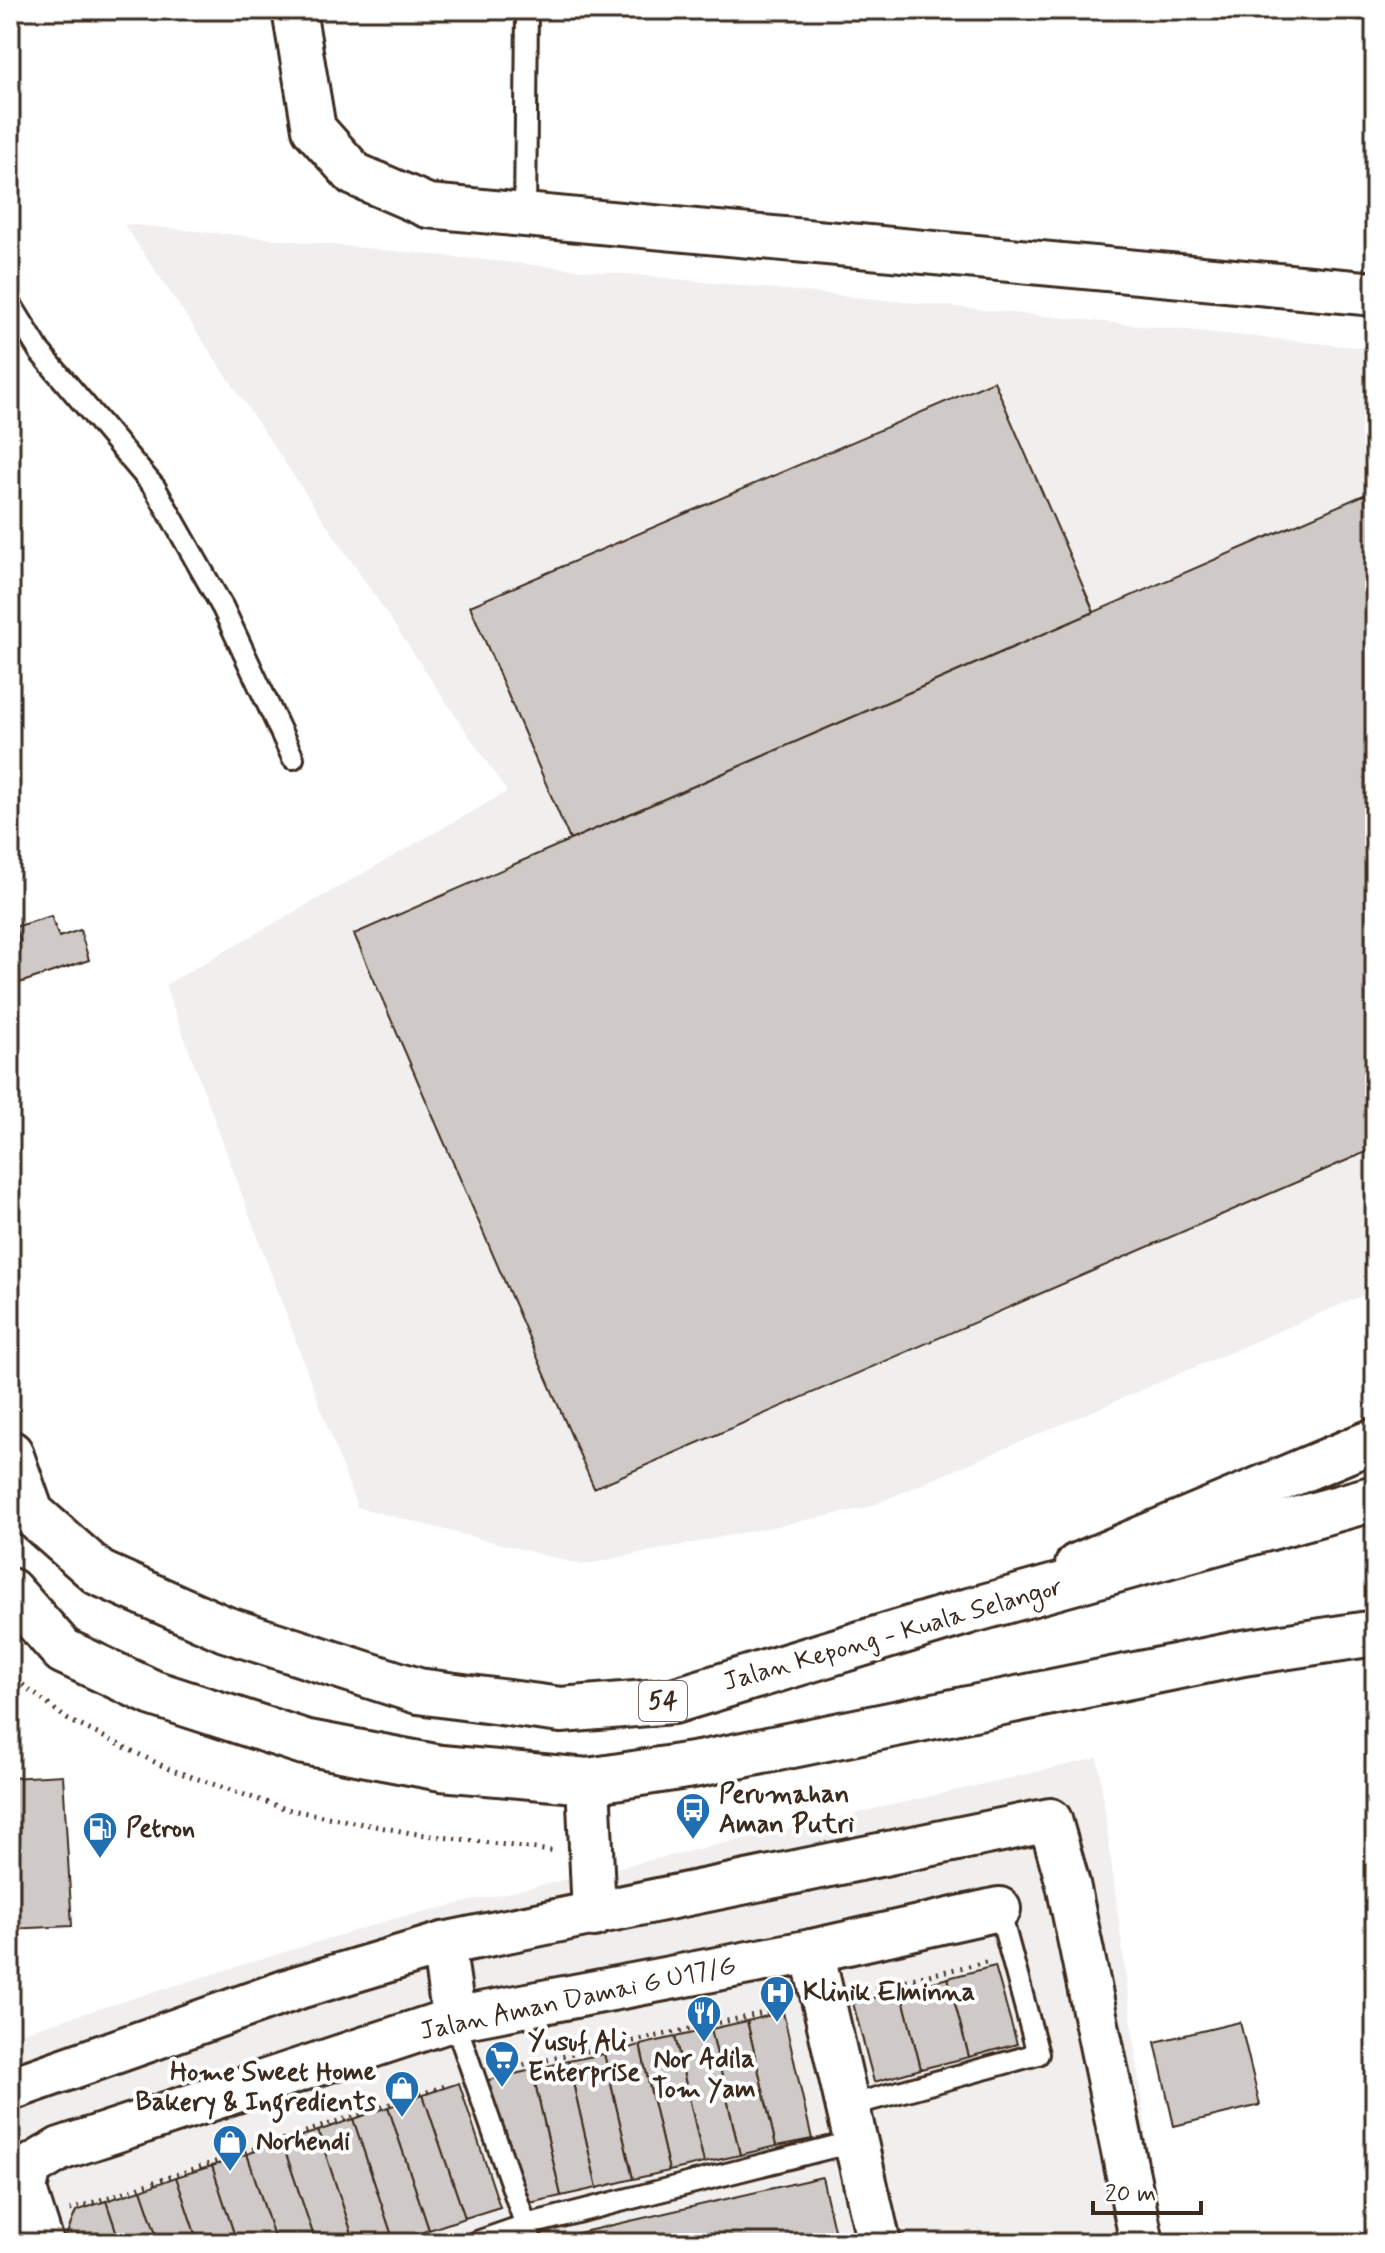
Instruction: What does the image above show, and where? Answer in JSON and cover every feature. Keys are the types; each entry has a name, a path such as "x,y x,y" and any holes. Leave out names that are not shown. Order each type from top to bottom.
{"highway":[{"name":"Jalan Kepong - Kuala Selangor","path":"10,1453 20,1506 99,1573 225,1629 418,1691 561,1710 673,1701 969,1611 1375,1498"},
{"path":"10,1591 63,1651"},
{"path":"10,1617 63,1651 153,1693 304,1742 441,1768 588,1781 699,1764 1243,1653 1375,1633"}],"street":[{"path":"294,10 314,129 354,174 428,206 1375,294"},
{"path":"969,1611 1375,1440"},
{"path":"588,1781 594,1915"},
{"path":"10,2089 299,1987 443,1944 1050,1820 1068,1884 1142,2243"},
{"name":"Jalan Aman Damai G U17/G","path":"39,2232 25,2190 30,2167 60,2149 454,2019 812,1951 999,1909"},
{"path":"443,1944 454,2019"},
{"path":"812,1951 879,2243"}],"lane":[{"path":"525,216 527,10"},
{"path":"10,303 40,352 155,488 223,608 293,758"},
{"path":"474,2243 529,2234 852,2123 1038,2054 999,1909"},
{"path":"454,2019 529,2234"}],"path":[{"path":"10,1675 67,1719 169,1769 286,1809 411,1833 560,1852"},
{"path":"39,2232 473,2076 823,2000 1012,1955"}],"shaded area":[{"path":"124,224 1375,349 1375,1290 866,1508 582,1565 357,1507 165,985 507,792"},
{"path":"1098,1758 1160,2243 10,2243 10,2036 393,1919"}],"building":[{"path":"994,381 1094,612 570,840 470,606"},
{"path":"1375,490 1375,1148 594,1488 354,934"},
{"path":"51,916 59,937 80,930 89,960 10,986 10,944 20,941 15,927"},
{"path":"63,1775 72,1926 10,1929 10,1778"},
{"path":"995,1966 1017,2044 969,2057 948,1978"},
{"path":"948,1978 969,2057 921,2069 901,1991"},
{"path":"901,1991 921,2069 874,2082 853,2003"},
{"path":"783,2012 812,2139 776,2146 747,2021"},
{"path":"747,2021 776,2146 740,2155 711,2029"},
{"path":"1240,2022 1260,2105 1174,2126 1155,2042"},
{"path":"711,2029 740,2155 704,2163 675,2037"},
{"path":"675,2037 704,2163 669,2171 640,2045"},
{"path":"640,2045 669,2171 633,2179 604,2054"},
{"path":"604,2054 633,2179 597,2188 568,2061"},
{"path":"568,2061 597,2188 561,2196 532,2070"},
{"path":"532,2070 561,2196 525,2204 480,2082"},
{"path":"459,2083 500,2207 465,2218 423,2095"},
{"path":"423,2095 465,2218 429,2230 388,2107"},
{"path":"388,2107 429,2230 394,2242 353,2119"},
{"path":"353,2119 394,2242 391,2243 355,2243 318,2131"},
{"path":"318,2131 355,2243 316,2243 282,2142"},
{"path":"282,2142 316,2243 276,2243 247,2154"},
{"path":"247,2154 276,2243 237,2243 212,2166"},
{"path":"212,2166 237,2243 198,2243 176,2177"},
{"path":"176,2177 198,2243 159,2243 141,2190"},
{"path":"822,2177 837,2243 539,2242"},
{"path":"141,2190 159,2243 120,2243 106,2201"},
{"path":"106,2201 120,2243 63,2243 76,2211"}],"place":[{"name":"Perumahan Aman Putri","path":"693,1841"},
{"name":"Petron","path":"100,1860"},
{"name":"Klinik Elminna","path":"777,2024"},
{"name":"Nor Adila Tom Yam","path":"704,2044"},
{"name":"Yusuf Ali Enterprise","path":"502,2089"},
{"name":"Home Sweet Home Bakery & Ingredients","path":"402,2119"},
{"name":"Norhendi","path":"230,2173"}]}
